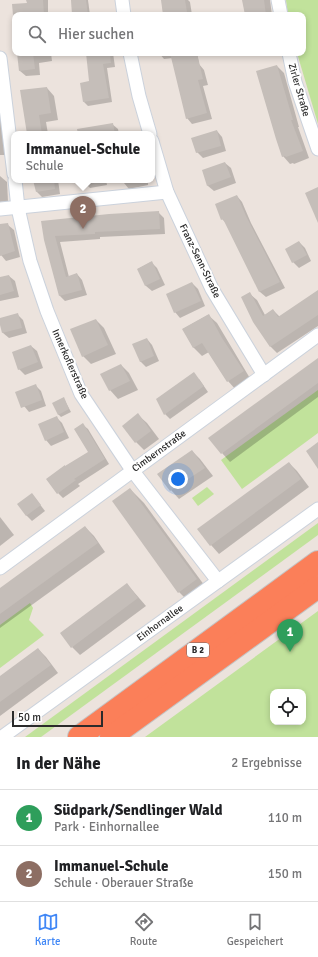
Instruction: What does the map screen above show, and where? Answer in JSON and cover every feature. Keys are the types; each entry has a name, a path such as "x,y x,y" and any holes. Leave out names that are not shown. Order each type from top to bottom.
{"highway":[{"name":"B 2","path":"79,737 318,562"},
{"path":"111,737 318,587"}],"street":[{"path":"122,0 124,12"},
{"path":"278,0 280,12"},
{"path":"131,56 139,96 149,131"},
{"name":"Zirler Straße","path":"290,56 295,82 318,149"},
{"path":"0,58 11,149"},
{"name":"Franz-Senn-Straße","path":"155,151 167,192 212,289 264,375"},
{"name":"Innerkoflerstraße","path":"15,183 18,208 30,261 47,311 81,394 132,470 218,581"},
{"path":"0,209 167,192"},
{"name":"Cimbernstraße","path":"0,568 318,335"},
{"name":"Einhornallee","path":"2,737 318,510"}],"green space":[{"path":"286,0 318,0 318,124 298,56 306,56 306,12 288,12"},
{"path":"318,390 318,433 242,489 221,460"},
{"path":"207,487 214,494 198,506 192,498"},
{"path":"318,523 318,535 41,737 25,737"},
{"path":"30,603 33,608 29,620 44,635 0,668 0,625"},
{"path":"318,611 318,737 145,737"}],"building":[{"path":"26,0 43,0 44,12 13,12 12,4 27,3"},
{"path":"71,0 86,0 88,12 72,12"},
{"path":"161,0 185,0 187,12 163,12"},
{"path":"242,0 264,0 266,12 244,12"},
{"path":"17,56 33,56 35,69 19,71"},
{"path":"86,56 110,56 111,63 103,64 109,98 83,102 80,83 89,81"},
{"path":"171,56 198,56 203,79 198,80 207,113 186,119"},
{"path":"277,65 293,120 291,120 303,151 286,157 282,157 256,71"},
{"path":"47,87 51,113 39,115 42,131 27,131 20,90"},
{"path":"113,123 114,131 77,131 77,129"},
{"path":"217,130 221,146 196,153 191,138"},
{"path":"225,162 231,177 207,186 202,170"},
{"path":"34,183 54,183 55,189 36,192"},
{"path":"318,187 318,223 305,193"},
{"path":"237,195 246,216 280,282 259,292 223,219 221,220 215,204"},
{"path":"159,211 160,229 95,232 95,234 55,236 66,277 77,273 82,290 59,296 44,240 41,221 109,214"},
{"path":"8,223 15,251 0,256 0,224"},
{"path":"299,241 307,255 292,263 285,249"},
{"path":"152,261 160,279 145,286 137,269"},
{"path":"9,275 14,291 0,295 0,277"},
{"path":"192,282 201,301 174,313 166,294"},
{"path":"318,290 318,315 270,347 253,322 241,297 250,292 263,316 273,309 278,317"},
{"path":"18,313 22,328 2,333 0,318"},
{"path":"209,314 222,338 244,371 227,382 202,343 193,348 182,329"},
{"path":"96,319 108,345 82,357 70,329"},
{"path":"147,338 154,356 140,362 132,344"},
{"path":"31,345 38,362 18,370 12,352"},
{"path":"318,358 318,383 221,454 208,438"},
{"path":"121,364 130,381 109,391 100,374"},
{"path":"194,372 204,386 164,415 156,399"},
{"path":"36,384 42,400 21,408 15,392"},
{"path":"64,397 69,409 58,415 52,403"},
{"path":"138,413 151,431 135,443 122,426"},
{"path":"57,416 64,432 45,441 38,424"},
{"path":"83,423 105,459 74,479 76,480 57,494 46,479 65,465 88,452 74,429"},
{"path":"318,442 318,469 306,451"},
{"path":"192,450 205,468 170,491 157,474"},
{"path":"289,462 301,479 210,546 197,529"},
{"path":"130,488 197,579 178,593 112,501"},
{"path":"32,493 41,505 26,516 17,504"},
{"path":"85,526 98,543 0,614 0,588"},
{"path":"127,583 138,598 71,648 60,633"},
{"path":"38,648 51,665 0,702 0,676"}],"place":[{"name":"Immanuel-Schule","path":"83,229"},
{"name":"Südpark/Sendlinger Wald","path":"290,652"}]}
